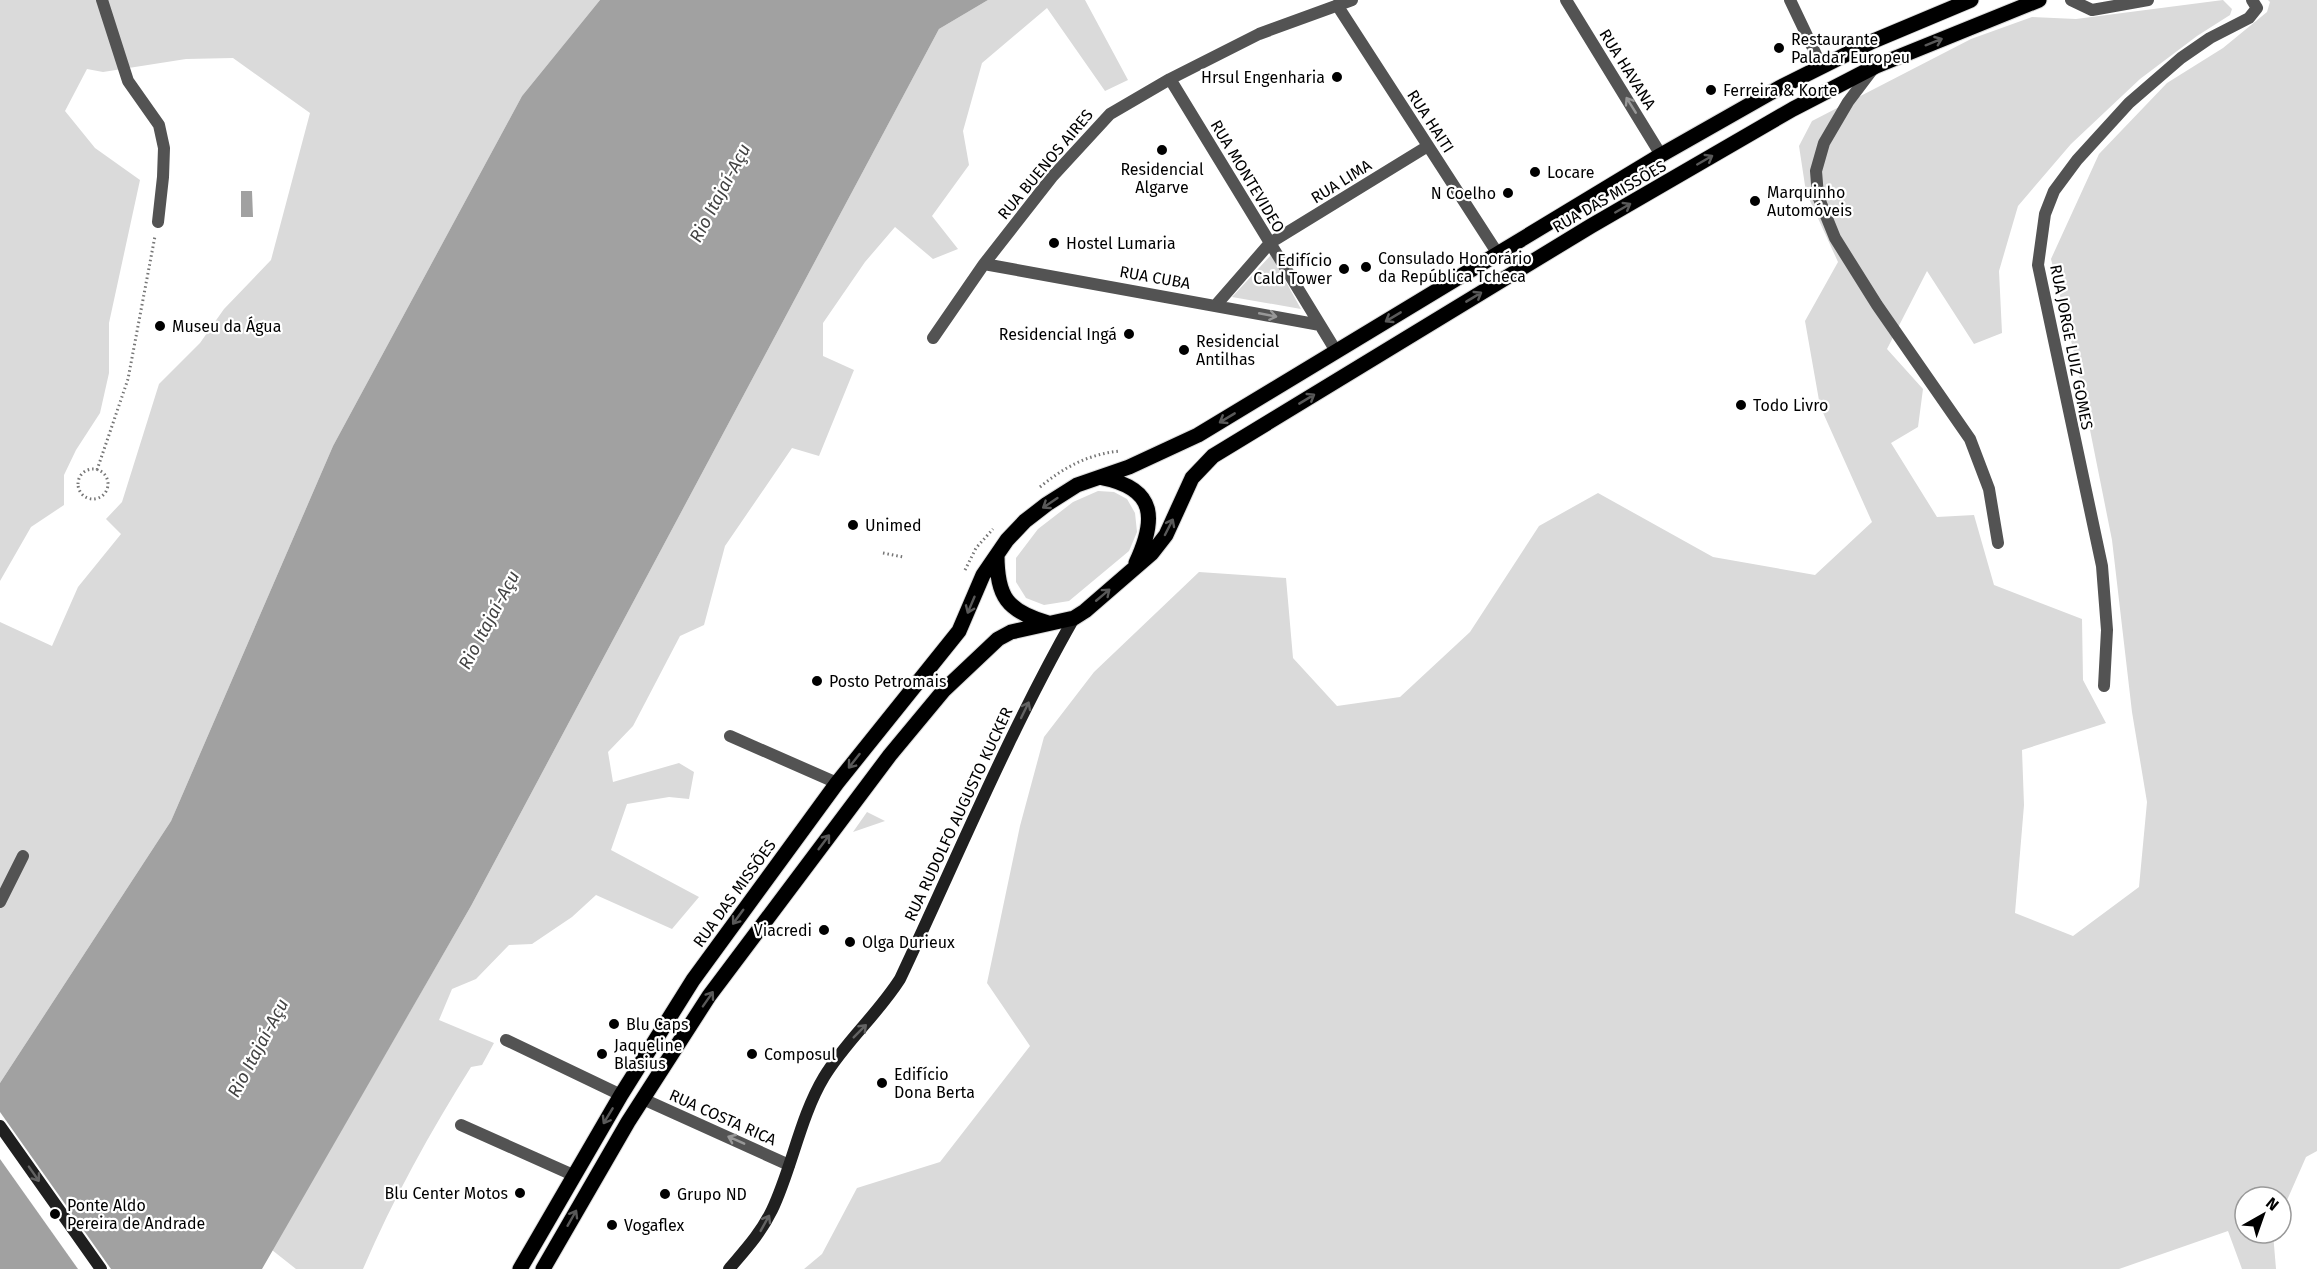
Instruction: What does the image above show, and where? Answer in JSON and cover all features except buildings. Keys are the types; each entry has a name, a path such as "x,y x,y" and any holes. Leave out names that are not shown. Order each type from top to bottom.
{"main road":[{"name":"RUA DAS MISSÕES","path":"1103,478 1198,435 1661,155 1821,66 1971,0"},
{"name":"RUA DAS MISSÕES","path":"1132,572 1152,553 1166,534 1192,478 1213,456 1654,190 1793,109 1876,66 2039,0"},
{"path":"1654,190 1662,170 1661,155"},
{"path":"543,1269 696,1016 890,755 944,690 998,639 1023,628 1051,624 1074,618 1132,572 1150,526 1148,512 1142,498 1133,488 1120,481 1103,478 1077,485 1025,521 998,553 999,587 1004,597 1016,609 1051,624"},
{"name":"RUA DAS MISSÕES","path":"520,1269 573,1175 693,980 837,783 959,631 983,575 998,553"}],"street":[{"path":"102,0 128,81 159,125 164,147 158,222"},
{"name":"RUA BUENOS AIRES","path":"933,338 984,264 1052,177 1110,114 1170,79 1258,34 1352,0"},
{"name":"RUA HAVANA","path":"1566,0 1661,155"},
{"path":"1790,0 1821,66"},
{"path":"2072,0 2092,10 2148,0"},
{"name":"RUA JORGE LUIZ GOMES","path":"2104,686 2107,630 2102,566 2038,265 2045,214 2054,191 2077,160 2130,103 2181,58 2210,38 2249,18 2256,8 2252,0"},
{"name":"RUA HAITI","path":"1337,5 1497,254"},
{"path":"1876,66 1848,102 1824,143 1816,171 1818,196 1835,238 1970,439 1989,489 1998,543"},
{"name":"RUA MONTEVIDEO","path":"1170,79 1336,351"},
{"name":"RUA LIMA","path":"1216,305 1270,243 1428,146"},
{"name":"RUA CUBA","path":"984,264 1320,325"},
{"name":"RUA RUDOLFO AUGUSTO KUCKER","path":"729,1269 757,1238 772,1210 824,1078 851,1040 885,1003 900,979 987,787 1050,660 1074,618"},
{"path":"730,736 837,783"},
{"path":"0,902 22,856"},
{"path":"506,1040 621,1095"},
{"name":"RUA COSTA RICA","path":"644,1099 789,1165"},
{"path":"461,1125 573,1175"},
{"path":"0,1126 101,1269"}],"path":[{"path":"97,470 128,379 158,222"},
{"path":"1037,490 1064,468 1084,459 1110,452 1127,451"},
{"path":"97,470 107,478 108,488 99,498 90,499 79,490 78,481 83,473 97,470"},
{"path":"963,577 976,548 997,525"},
{"path":"883,553 903,557"}],"shaded area":[{"path":"0,0 600,0 522,96 333,446 171,821 0,1083 0,622 52,646 78,587 121,534 106,519 122,502 159,384 200,343 224,309 271,260 310,113 233,58 186,59 103,72 87,69 65,111 95,148 140,180 109,323 109,373 100,413 76,450 64,475 64,505 31,527 0,581"},
{"path":"988,0 1085,0 1128,80 1105,91 1047,8 982,63 963,131 969,165 932,216 958,249 933,259 895,227 865,262 823,323 823,356 854,370 819,456 792,448 725,546 704,625 680,636 633,726 608,752 613,782 679,763 694,772 689,799 669,797 627,804 611,850 699,897 672,929 596,895 572,917 532,944 509,945 476,979 452,989 439,1020 494,1043 482,1065 471,1067 441,1116 400,1191 363,1269 296,1269 272,1250 471,906 939,29"},
{"path":"2223,0 2232,9 2230,15 2197,36 2140,79 2071,144 2018,206 1999,271 2002,333 1974,344 1927,271 1887,349 1923,389 1918,427 1891,443 1937,517 1974,515 1994,585 2082,619 2083,680 2106,723 2022,750 2024,805 2015,913 2073,936 2139,887 2147,802 2132,712 2112,540 2077,365 2051,259 2099,154 2167,83 2223,48 2267,12 2270,2 2268,0 2317,0 2317,1151 2306,1157 2293,1187 2233,1185 2233,1245 2228,1231 2119,1269 804,1269 822,1254 857,1188 940,1162 1030,1046 987,983 1020,826 1044,737 1094,672 1199,572 1286,578 1293,658 1337,706 1400,697 1470,632 1539,526 1598,493 1713,557 1815,575 1872,522 1820,406 1805,321 1838,262 1806,192 1799,146 1812,121 1971,39 2032,17 2076,19"},
{"path":"1271,255 1301,309 1232,297"},
{"path":"1098,491 1114,492 1127,499 1135,513 1137,532 1129,551 1069,601 1044,605 1026,598 1016,582 1016,558 1038,529 1073,502"},
{"path":"867,812 885,821 853,832"},
{"path":"2233,1245 2274,1245 2276,1269 2242,1269"}],"water":[{"name":"Rio Itajaí-Açu","path":"600,0 988,0 939,29 471,906 262,1269 0,1269 0,1083 171,821 333,446 522,96"},
{"path":"241,191 252,191 253,217 241,217"}],"pier":[{"name":"Ponte Aldo Pereira de Andrade","path":"0,1112 111,1269 78,1269 0,1159"}],"place":[{"name":"Restaurante Paladar Europeu","path":"1779,48"},
{"name":"Hrsul Engenharia","path":"1337,77"},
{"name":"Ferreira & Korte","path":"1711,90"},
{"name":"Residencial Algarve","path":"1162,150"},
{"name":"Locare","path":"1535,172"},
{"name":"N Coelho","path":"1508,193"},
{"name":"Marquinho Automóveis","path":"1755,201"},
{"name":"Hostel Lumaria","path":"1054,243"},
{"name":"Consulado Honorário da República Tcheca","path":"1366,267"},
{"name":"Edifício Cald Tower","path":"1344,269"},
{"name":"Museu da Água","path":"160,326"},
{"name":"Residencial Ingá","path":"1129,334"},
{"name":"Residencial Antilhas","path":"1184,350"},
{"name":"Todo Livro","path":"1741,405"},
{"name":"Unimed","path":"853,525"},
{"name":"Posto Petromais","path":"817,681"},
{"name":"Viacredi","path":"824,930"},
{"name":"Olga Durieux","path":"850,942"},
{"name":"Blu Caps","path":"614,1024"},
{"name":"Jaqueline Blasius","path":"602,1054"},
{"name":"Composul","path":"752,1054"},
{"name":"Edifício Dona Berta","path":"882,1083"},
{"name":"Blu Center Motos","path":"520,1193"},
{"name":"Grupo ND","path":"665,1194"},
{"name":"Ponte Aldo Pereira de Andrade","path":"55,1214"},
{"name":"Vogaflex","path":"612,1225"}]}
